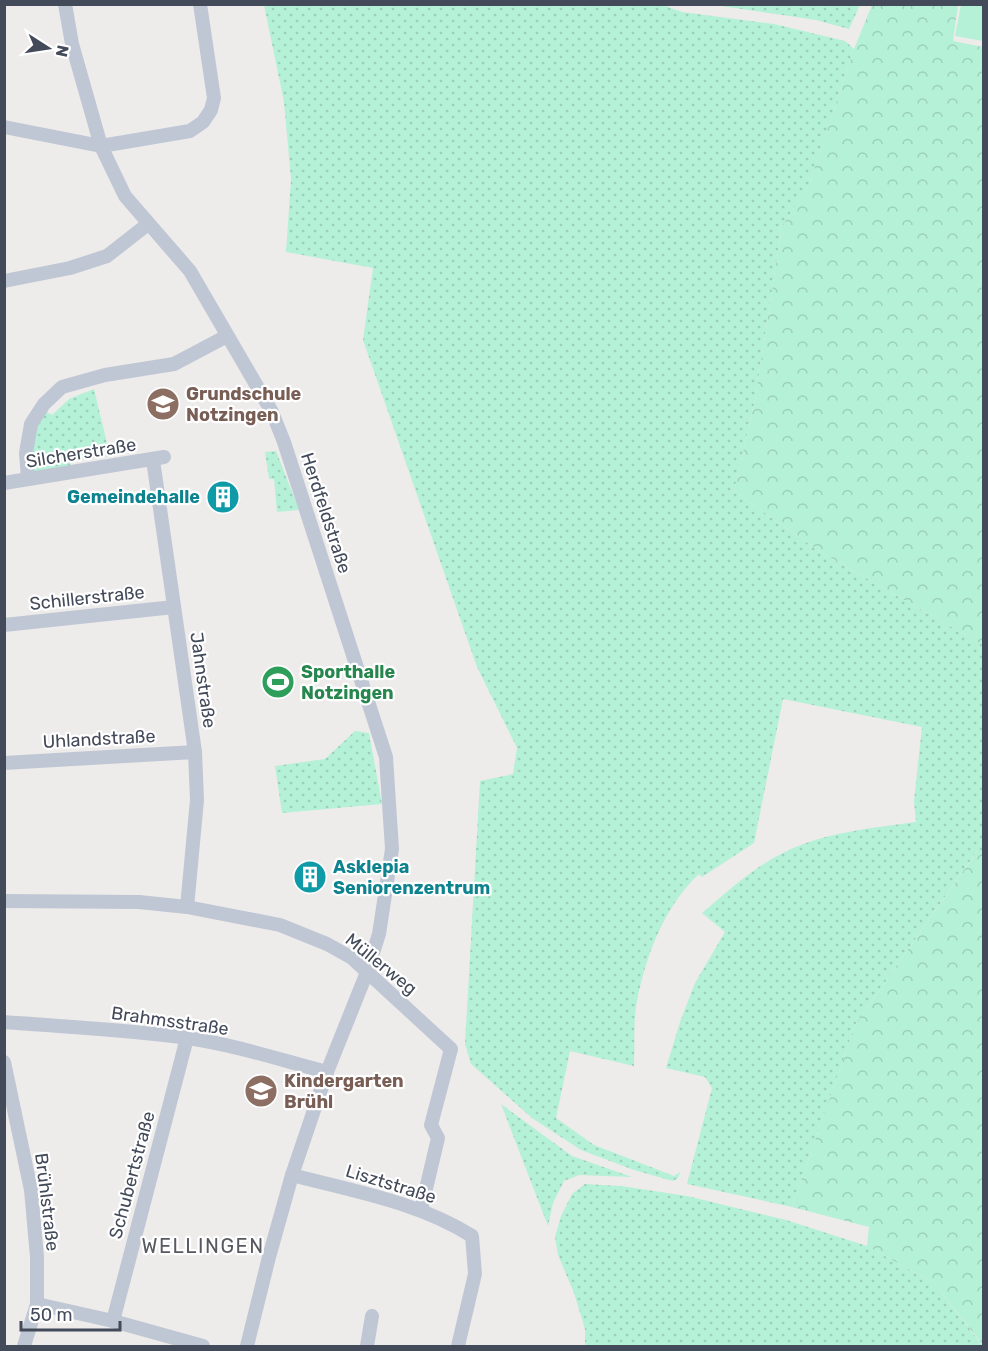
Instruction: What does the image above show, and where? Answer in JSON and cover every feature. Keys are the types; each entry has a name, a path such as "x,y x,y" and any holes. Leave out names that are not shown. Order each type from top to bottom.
{"street":[{"name":"Herdfeldstraße","path":"65,4 72,44 101,146 125,196 190,272 272,412 280,443 386,757 392,849 379,934 367,972 327,1072 292,1174 247,1347"},
{"path":"4,127 101,146 190,131 203,122 212,111 214,98 200,4"},
{"path":"4,281 70,268 107,256 148,224"},
{"path":"28,479 26,453 32,424 44,404 62,387 105,375 174,364 226,336"},
{"name":"Silcherstraße","path":"4,483 158,458"},
{"name":"Jahnstraße","path":"158,458 174,607 195,752 197,800 187,907"},
{"name":"Schillerstraße","path":"4,625 174,607"},
{"name":"Uhlandstraße","path":"4,763 195,752"},
{"name":"Müllerweg","path":"4,901 138,902 187,907 280,925 327,944 352,958 451,1048 431,1125 438,1138 421,1210"},
{"name":"Brahmsstraße","path":"4,1023 120,1030 187,1038 327,1072"},
{"name":"Schubertstraße","path":"113,1321 187,1038"},
{"name":"Brühlstraße","path":"4,1062 31,1190 37,1257 38,1304 24,1347"},
{"name":"Lisztstraße","path":"292,1174 421,1210 472,1236 475,1274 458,1347"},
{"path":"38,1304 113,1321 203,1347"},
{"path":"367,1347 372,1316"}],"green space":[{"path":"860,4 849,29 816,20 714,5"},
{"path":"264,5 663,5 682,12 774,24 845,41 854,49 809,185 782,226 755,400 734,491 819,551 983,645 983,851 977,851 855,1025 792,1207 687,1184 712,1088 705,1077 666,1068 695,983 725,932 702,913 753,871 787,851 834,835 916,822 914,801 922,727 783,699 754,843 702,877 699,874 676,901 651,949 636,1009 634,1066 570,1051 556,1118 594,1145 674,1176 680,1172 678,1178 673,1181 634,1170 581,1150 532,1118 471,1064 465,1044 480,781 513,774 517,748 477,667 363,340 373,268 286,252 291,179 284,102"},
{"path":"872,5 958,5 953,41 983,47 983,645 819,551 734,491 755,400 782,226 809,185 854,49"},
{"path":"961,5 983,5 983,41 955,36"},
{"path":"94,389 110,456 70,461 71,472 28,479 26,453 41,409 52,415 69,399"},
{"path":"276,451 299,510 277,512 274,479 269,479 265,452"},
{"path":"355,731 369,733 382,804 282,813 275,766 325,759"},
{"path":"978,850 984,851 983,1345 934,1283 867,1246 869,1227 792,1207 855,1025"},
{"path":"501,1104 572,1156 632,1177 579,1175 564,1181 553,1203 548,1226"},
{"path":"585,1184 621,1186 687,1196 786,1220 867,1246 934,1283 983,1346 585,1346 585,1329 574,1293 558,1255 555,1237 561,1216 572,1194"}],"place":[{"name":"Grundschule Notzingen","path":"163,404"},
{"name":"Gemeindehalle","path":"223,497"},
{"name":"Sporthalle Notzingen","path":"278,682"},
{"name":"Asklepia Seniorenzentrum","path":"310,877"},
{"name":"Kindergarten Brühl","path":"261,1091"}],"district":[{"name":"WELLINGEN","path":"203,1246"}]}
